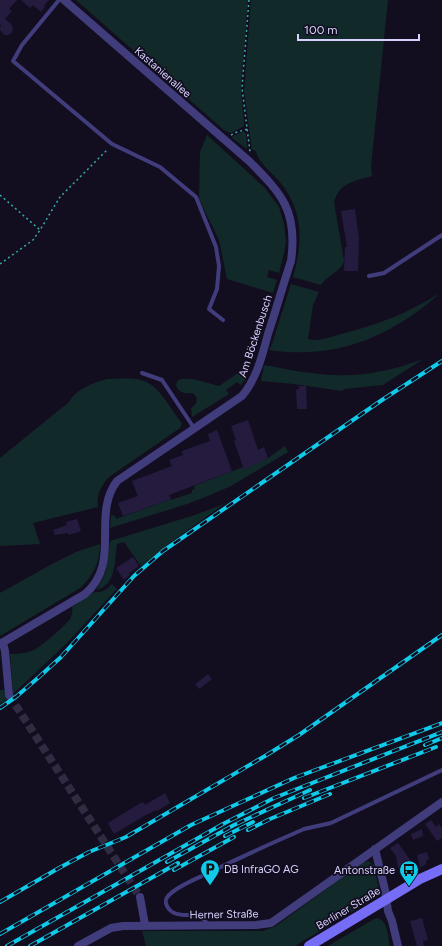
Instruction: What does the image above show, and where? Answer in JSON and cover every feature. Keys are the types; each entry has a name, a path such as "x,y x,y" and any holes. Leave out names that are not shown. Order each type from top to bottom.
{"main road":[{"name":"Berliner Straße","path":"309,946 420,879 442,868"}],"street":[{"name":"Kastanienallee","path":"64,0 249,161"},
{"name":"Am Böckenbusch","path":"2,643 85,594 91,589 99,578 104,560 109,494 117,481 242,396 250,387 264,348 291,261 293,238 292,223 279,193 249,161"},
{"path":"2,643 6,651 9,695"},
{"name":"Herner Straße","path":"78,946 111,928 123,926 256,925 271,922 442,802"},
{"path":"375,849 385,890 388,911 392,920 398,946"},
{"path":"140,898 146,925"}],"lane":[{"path":"59,0 22,45 13,61 112,144 160,167 196,197 216,247 219,266 217,289 209,309 223,320"},
{"path":"369,276 384,272 442,235"},
{"path":"142,374 162,380 194,428"},
{"path":"207,926 206,920 203,917 174,914 165,903 166,898 188,883 221,867 304,829 331,823 442,770"}],"path":[{"path":"249,0 242,88 248,129 250,152 249,161"},
{"path":"225,141 237,132 248,129"},
{"path":"0,264 33,240 60,197 112,144"},
{"path":"0,196 40,230"}],"green space":[{"path":"76,0 248,0 241,90 244,126 231,133 225,131"},
{"path":"251,0 388,0 371,166 372,176 349,183 340,190 337,195 334,202 344,261 340,268 327,278 321,285 293,277 299,252 300,239 297,215 287,192 262,163 255,150 252,150 244,91"},
{"path":"245,132 246,134 247,149 232,138 233,136"},
{"path":"207,135 265,188 279,207 284,224 286,241 279,273 269,270 267,277 277,280 273,293 227,279 219,240 199,199 200,152"},
{"path":"291,284 319,292 313,305 308,339 312,340 324,339 380,322 416,307 440,293 402,322 361,342 317,352 269,350"},
{"path":"423,359 383,385 344,389 342,391 261,381 264,365 315,374 355,375 378,372"},
{"path":"238,373 247,377 241,385 237,382 226,390 229,394 192,417 191,408 196,404 197,398 193,393 185,393 179,390 176,385 178,380 193,379 219,386"},
{"path":"107,379 135,379 145,381 150,384 162,396 182,423 180,428 109,477 100,491 98,507 33,523 40,544 0,546 0,458 69,402 80,390"},
{"path":"285,446 288,452 231,486 187,504 110,528 111,515 115,516 116,519 192,493 192,490 195,489 194,486 243,467 244,469 268,458"},
{"path":"224,504 167,545 141,566 124,542 117,544 115,565 111,578 103,587 96,590 106,571 110,541 195,515"},
{"path":"100,544 99,557 95,568 89,579 80,588 0,636 0,593 76,552"},
{"path":"112,584 117,589 67,643 13,694 10,654 25,653 38,648 70,619 72,607 94,592 104,591"},
{"path":"0,690 4,690 6,700 0,704"},
{"path":"368,861 374,865 380,895 295,946 146,946 142,931 263,931 276,926 362,863"},
{"path":"374,919 381,919 385,925 390,946 328,946"}],"building":[{"path":"0,0 17,0 9,9 12,11 5,19 13,27 12,33 8,35 4,35 0,30"},
{"path":"21,0 49,0 44,5 45,7 41,12 33,5 30,8"},
{"path":"355,209 359,239 358,271 344,271 345,247 347,247 341,211"},
{"path":"299,386 306,386 307,409 297,409 296,390 299,389"},
{"path":"248,420 258,450 264,447 268,458 244,470 234,441 236,440 231,426"},
{"path":"217,430 232,471 169,495 171,499 123,516 118,503 138,496 132,481 172,466 169,460 183,455 182,451 210,441 208,434"},
{"path":"77,519 81,531 69,535 68,533 55,535 53,530 67,525 66,522"},
{"path":"133,557 139,566 129,573 130,575 124,580 116,568"},
{"path":"208,674 212,679 199,689 195,684"},
{"path":"165,793 170,803 157,811 156,810 144,816 114,834 108,823 137,805 143,802 145,805"},
{"path":"431,820 436,827 439,824 442,828 442,838 437,841 425,824"},
{"path":"422,829 423,836 413,840 411,834"},
{"path":"398,843 411,861 398,868 396,856 390,848"},
{"path":"427,852 429,860 426,860 426,864 420,868 417,855"},
{"path":"422,918 428,940 423,941 424,946 417,946 410,921"}],"tunnel":[{"path":"9,695 140,897"}],"railway":[{"path":"0,708 17,696 61,657 134,576 163,551 382,400 442,361"},
{"path":"0,902 89,852 126,837 265,756 299,735 442,635"},
{"path":"0,934 191,825 294,778 442,723"},
{"path":"7,946 223,824 274,798 442,732"},
{"path":"425,745 442,738"},
{"path":"304,798 436,747"},
{"path":"167,862 234,825 310,790"},
{"path":"248,830 270,819 330,794"},
{"path":"225,836 253,822"},
{"path":"174,870 234,837"},
{"path":"30,946 178,863"}],"place":[{"name":"DB InfraGO AG","path":"210,886"},
{"name":"Antonstraße","path":"409,887"}]}
